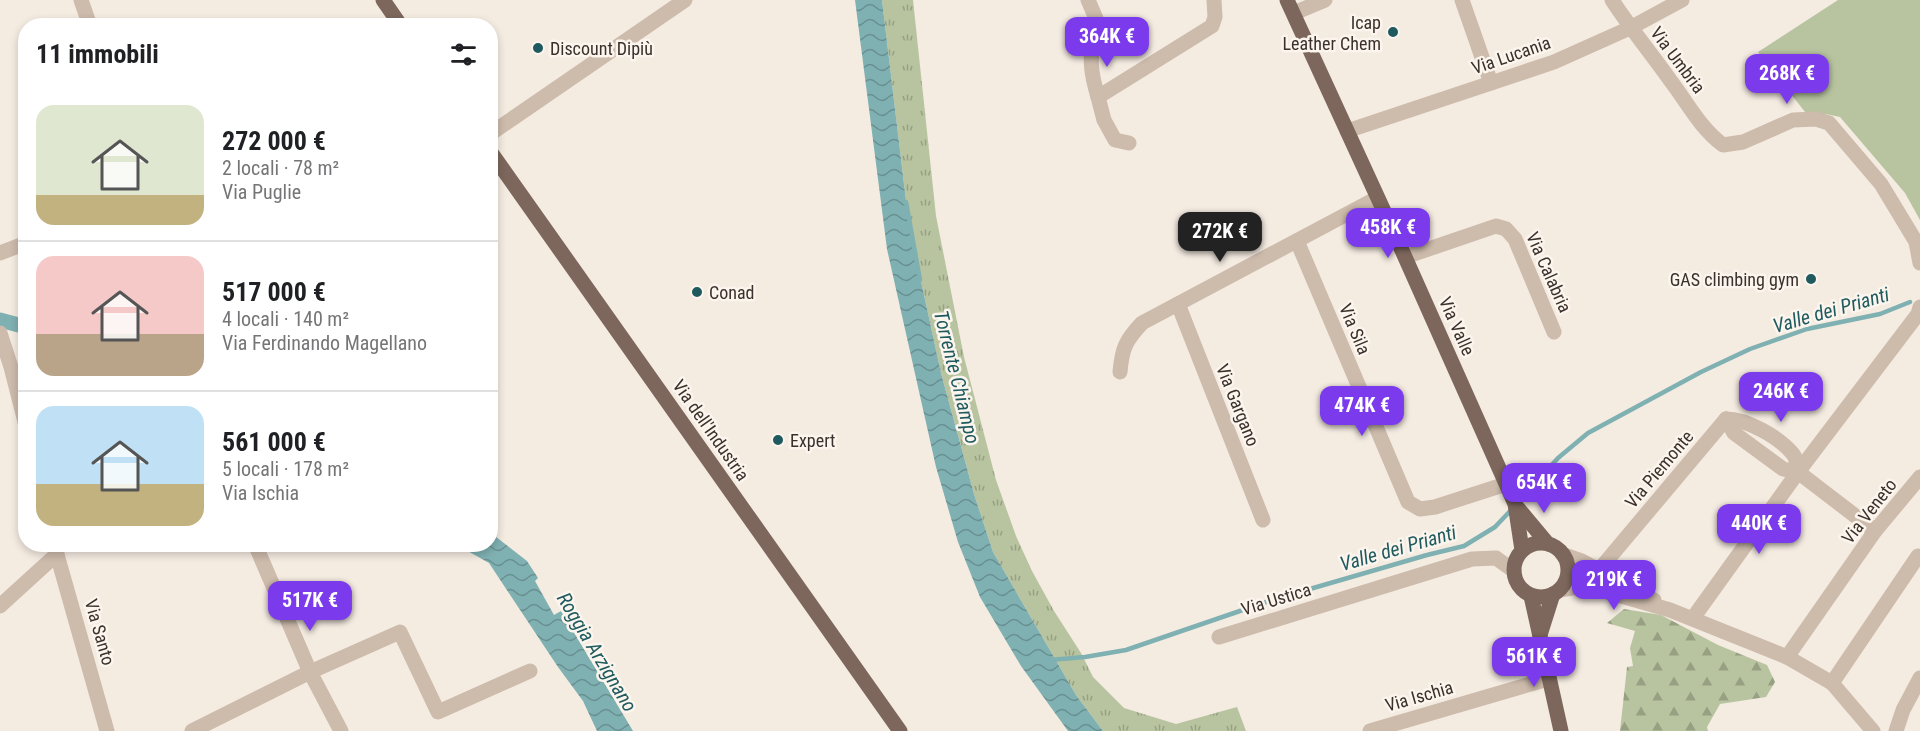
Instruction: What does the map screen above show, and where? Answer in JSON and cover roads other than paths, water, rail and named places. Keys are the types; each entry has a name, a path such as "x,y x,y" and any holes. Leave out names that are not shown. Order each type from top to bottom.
{"main road":[{"path":"383,0 395,18"},
{"name":"Via Valle","path":"1291,6 1515,504 1548,544 1562,554"},
{"name":"Via dell'Industria","path":"498,162 900,731"},
{"name":"Via Valle","path":"1514,571 1517,556 1522,550 1515,504"},
{"path":"1522,550 1539,543 1548,544"},
{"path":"1539,638 1557,592 1567,576 1568,568 1562,554"},
{"path":"1514,571 1519,586 1531,596 1546,597 1557,592"},
{"path":"1531,596 1561,731"}],"street":[{"path":"81,0 87,18"},
{"path":"498,129 685,0"},
{"path":"1088,0 1101,30 1094,35 1090,54 1091,76 1104,120 1115,140 1130,143"},
{"path":"1098,98 1212,26 1215,17 1214,0"},
{"path":"1291,6 1325,0"},
{"path":"1462,0 1491,83"},
{"name":"Via Umbria","path":"1612,0 1709,135 1723,145 1743,142 1793,120 1816,119 1829,123 1881,184 1916,242 1920,263"},
{"name":"Via Lucania","path":"1347,131 1554,62 1630,28 1682,0"},
{"path":"1120,372 1127,339 1142,323 1377,198"},
{"name":"Via Calabria","path":"1405,257 1496,226 1506,229 1515,239 1554,332"},
{"name":"Via Sila","path":"1297,241 1408,502 1419,509 1427,508 1506,484"},
{"path":"0,253 18,246"},
{"name":"Via Gargano","path":"1178,304 1263,520"},
{"path":"1693,618 1919,310"},
{"path":"0,333 5,372 18,405"},
{"name":"Via Piemonte","path":"1599,570 1726,419 1734,433 1783,469 1798,472 1875,531"},
{"name":"Via Veneto","path":"1787,657 1875,531 1920,477"},
{"path":"0,606 53,552"},
{"name":"Via Santo","path":"57,552 107,731"},
{"path":"258,552 310,672 341,731"},
{"path":"1562,554 1599,570 1670,610"},
{"path":"1832,682 1918,556"},
{"name":"Via Ustica","path":"1219,637 1472,559 1496,558 1514,571"},
{"path":"1557,592 1578,587 1597,589 1693,618 1787,657 1832,682 1873,731"},
{"path":"192,731 224,724 310,672 399,632 438,712 530,671"},
{"path":"1896,731 1903,710 1920,678"},
{"name":"Via Ischia","path":"1370,731 1548,679"}],"water":[{"path":"855,0 882,0 909,226 941,373 974,494 993,552 1076,695 1103,731 1068,731 1021,666 980,597 958,542 936,467 887,249"},
{"path":"498,538 527,561 538,578 535,581 554,615 561,611 633,731 597,731 583,701 489,563 469,552 498,552"}],"waterway":[{"name":"Torrente Chiampo","path":"906,202 920,280"},
{"name":"Valle dei Prianti","path":"1518,502 1558,458 1588,433 1701,372 1750,349 1807,329 1880,314 1910,302"},
{"name":"Roggia Arzignano","path":"0,320 18,325"},
{"name":"Valle dei Prianti","path":"1050,660 1126,650 1272,600 1464,546 1495,527 1513,508"}],"place":[{"name":"Icap Leather Chem","path":"1393,32"},
{"name":"Discount Dipiù","path":"538,48"},
{"name":"GAS climbing gym","path":"1811,279"},
{"name":"Conad","path":"697,292"},
{"name":"Expert","path":"778,440"}]}
